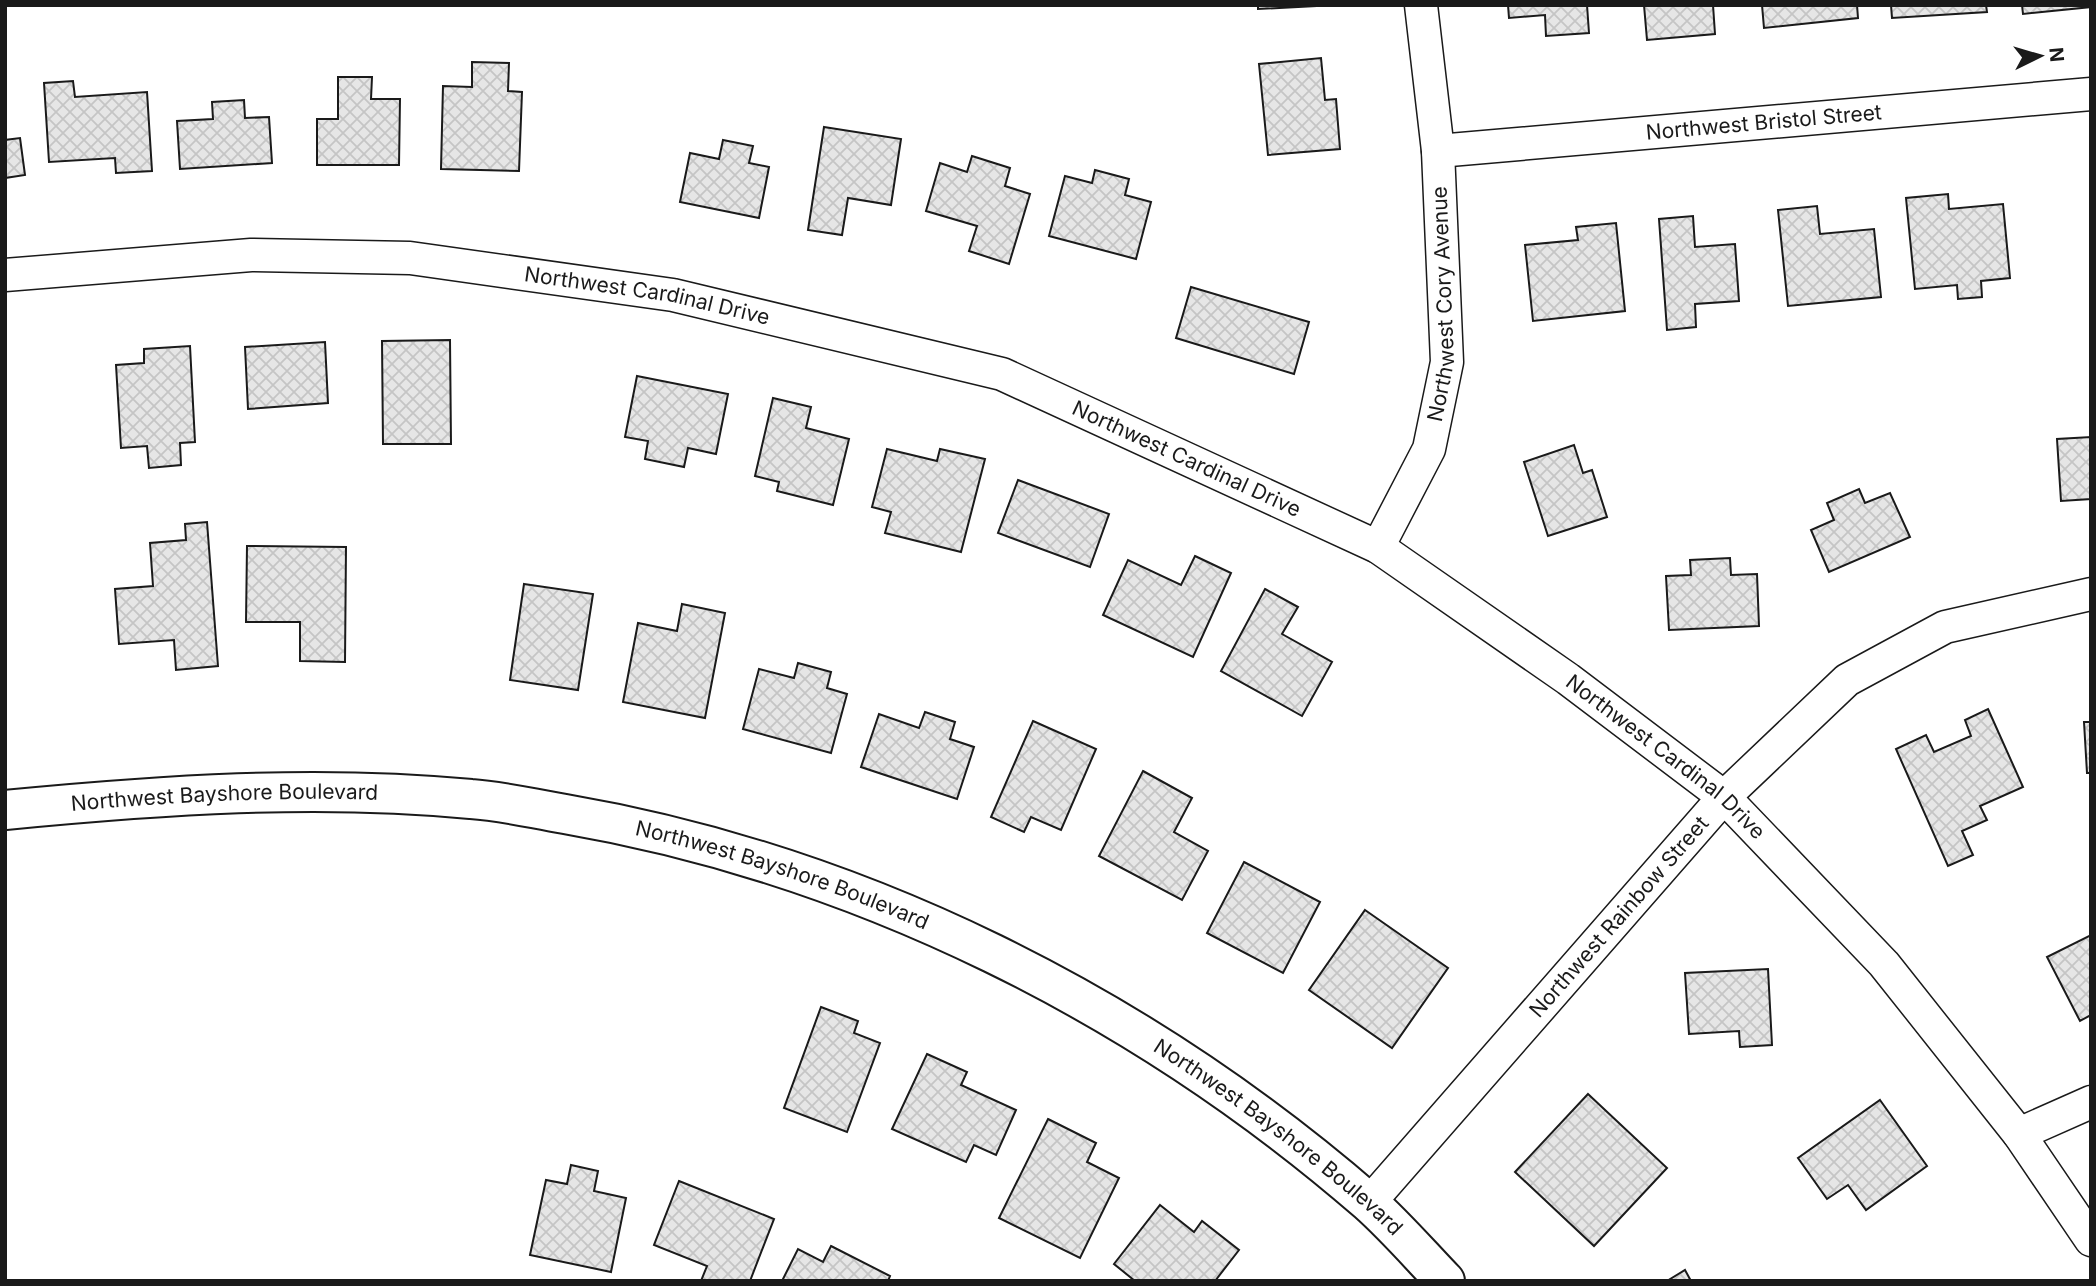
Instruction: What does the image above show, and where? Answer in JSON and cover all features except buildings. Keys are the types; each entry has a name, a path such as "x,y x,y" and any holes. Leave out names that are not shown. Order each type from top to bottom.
{"main road":[{"name":"Northwest Bayshore Boulevard","path":"5,810 155,795 360,792 474,799 637,827 799,873 944,929 1101,1010 1246,1106 1370,1203 1445,1281"}],"street":[{"name":"Northwest Cory Avenue","path":"1378,547 1429,449 1447,362 1438,151 1422,5"},
{"name":"Northwest Bristol Street","path":"1438,151 2091,94"},
{"name":"Northwest Cardinal Drive","path":"5,275 251,255 410,258 673,295 1002,374 1378,547 1568,679 1724,797 1884,964 2018,1134 2091,1240"},
{"name":"Northwest Rainbow Street","path":"1370,1203 1724,797 1847,680 1945,627 2091,594"},
{"path":"2018,1134 2091,1102"}]}
